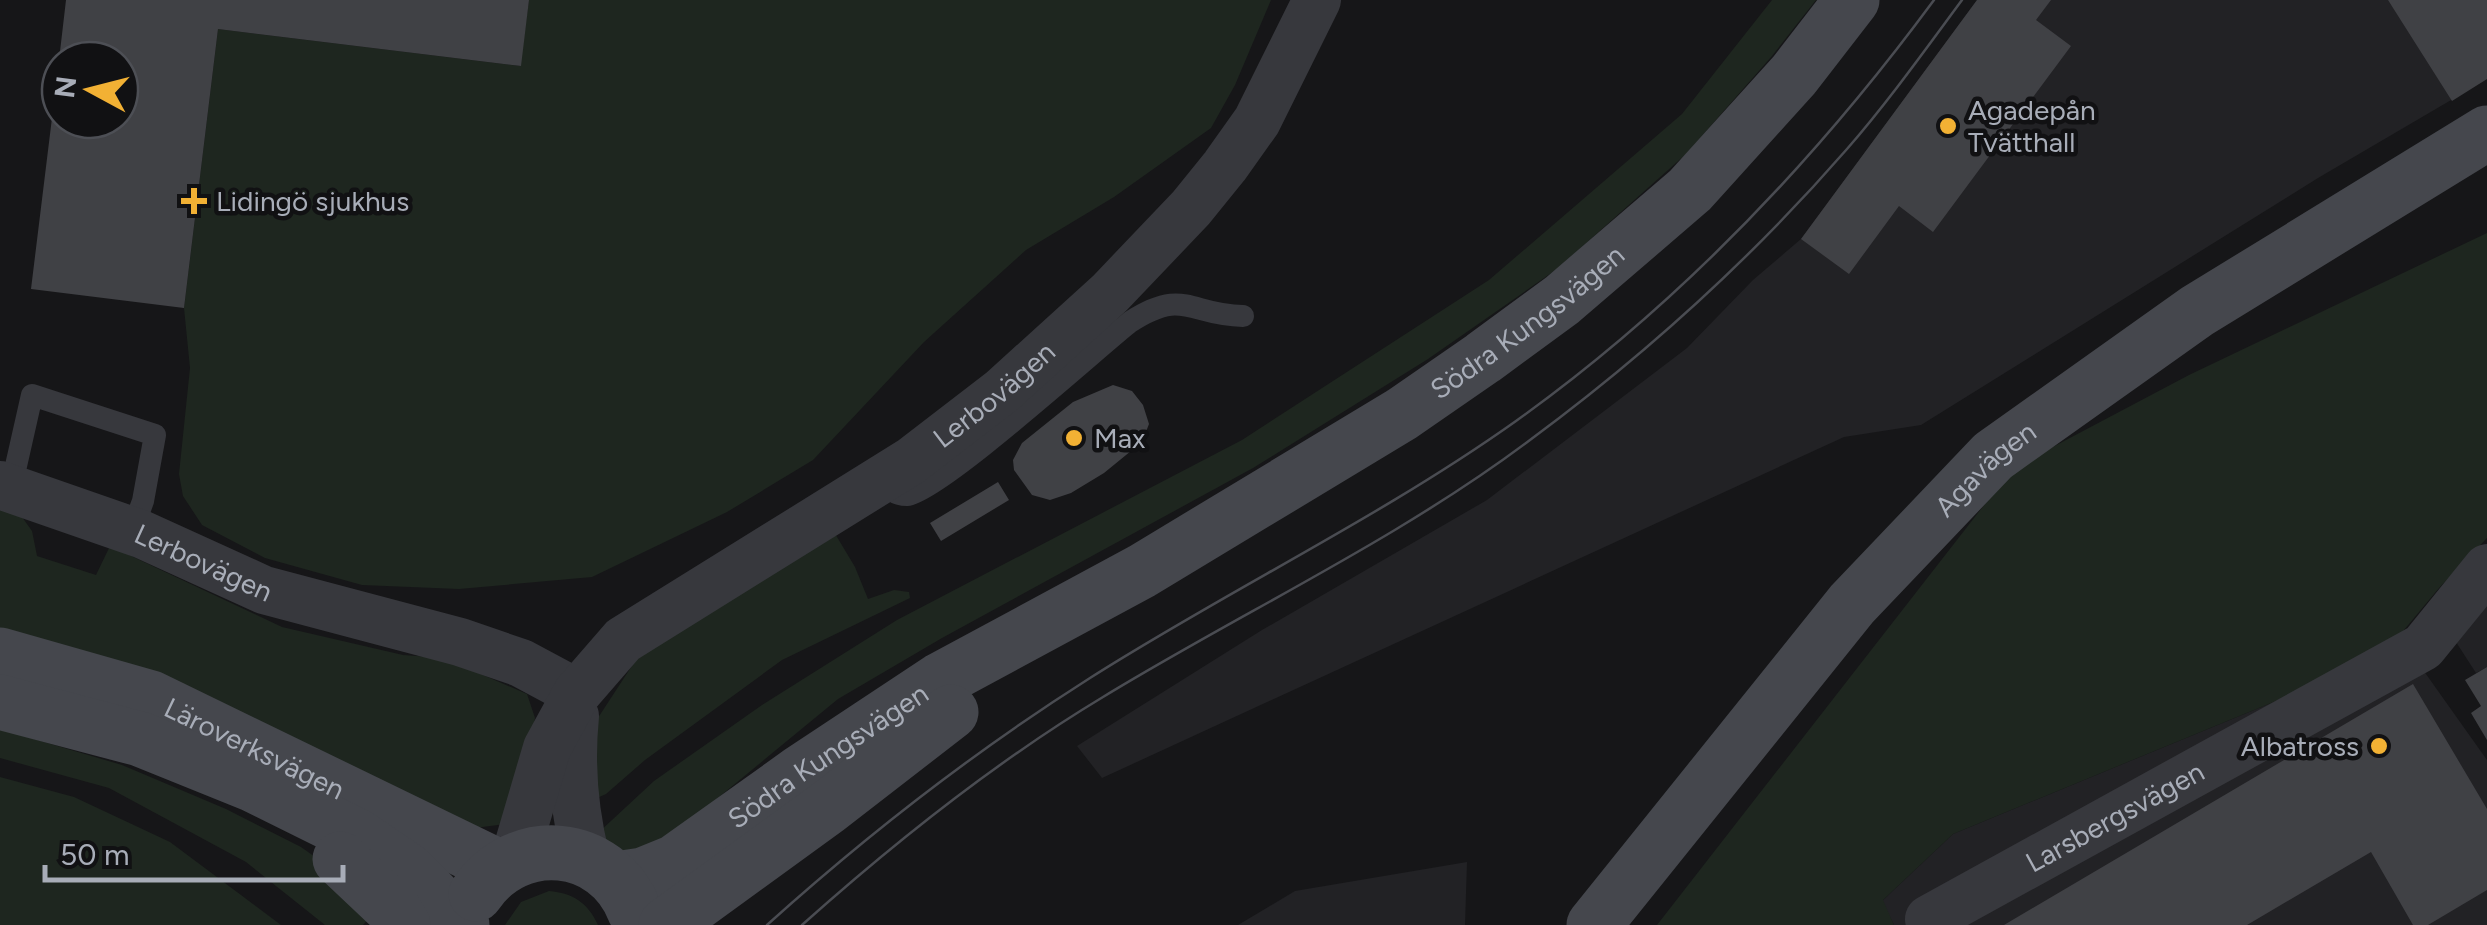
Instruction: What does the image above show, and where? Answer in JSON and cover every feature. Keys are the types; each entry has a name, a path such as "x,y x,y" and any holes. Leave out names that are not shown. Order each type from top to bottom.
{"main road":[{"name":"Södra Kungsvägen","path":"508,864 552,852 614,888 675,862 940,680 1142,571 1402,414 1562,300 1690,190 1794,75 1852,0"},
{"name":"Agavägen","path":"1594,925 1852,604 1993,456 2198,311 2487,133"},
{"name":"Södra Kungsvägen","path":"666,925 1142,571"},
{"name":"Läroverksvägen","path":"0,655 151,698 508,864"},
{"name":"Läroverksvägen","path":"0,702 140,739 254,785 357,836 407,870 464,925"},
{"path":"254,785 331,850 394,910 404,925"},
{"path":"464,925 479,891 508,864"}],"street":[{"name":"Lerbovägen","path":"508,864 547,748 577,693 624,640 881,480 1002,391 1110,292 1191,208 1257,121 1317,0"},
{"name":"Lerbovägen","path":"5,487 132,531 264,590 460,642 520,663 577,693"},
{"name":"Larsbergsvägen","path":"1929,919 2423,647 2487,568"},
{"path":"577,693 571,754 575,814 614,888"}],"lane":[{"path":"881,480 900,494 923,490 1151,308 1180,303 1225,316 1243,316"},
{"path":"5,487 32,396 155,434 132,531"}],"shaded area":[{"path":"529,0 1271,0 1235,85 1211,128 1114,197 1026,250 924,342 813,460 727,512 592,577 459,589 362,585 265,558 202,525 183,496 179,474 190,368 184,308 218,29 520,66"},
{"path":"1772,0 1816,0 1686,154 1557,269 1428,359 1253,468 838,699 662,844 629,853 605,848 598,833 654,781 762,705 897,620 1242,440 1489,280 1682,114"},
{"path":"1977,0 2487,0 2487,79 2318,178 1921,425 1844,437 1102,778 1077,746 1262,630 1487,500 1687,348 1753,280 1801,239"},
{"path":"2487,233 2487,538 2399,636 2329,679 1953,834 1883,900 1894,925 1657,925 2013,468 2189,375"},
{"path":"0,507 17,510 32,531 37,556 96,575 110,546 282,627 403,655 444,658 527,694 535,718 523,786 505,824 475,828 0,631"},
{"path":"834,532 868,599 894,590 909,592 910,598 782,660 645,760 606,794 588,802 592,727 639,655"},
{"path":"2487,599 2487,667 2476,673 2456,642"},
{"path":"2399,636 2487,760 2487,925 1894,925 1882,901 1953,834 2329,679"},
{"path":"0,729 122,765 226,809 301,847 349,881 374,913 363,925 325,925 246,862 109,788 0,758"},
{"path":"0,777 74,797 170,842 281,925 0,925"},
{"path":"1467,862 1465,925 1238,925 1295,891"},
{"path":"549,891 579,900 598,925 505,925 521,902"}],"building":[{"path":"66,0 529,0 521,66 218,29 184,308 31,289 49,140 140,140 140,40 61,40"},
{"name":"Agadepån Tvätthall","path":"1977,0 2051,0 2036,20 2071,46 1933,232 1899,206 1849,274 1801,239"},
{"path":"2388,0 2487,0 2487,79 2452,101"},
{"path":"1113,385 1132,391 1143,405 1149,424 1142,442 1104,473 1071,493 1050,500 1032,495 1014,470 1013,460 1022,443 1073,402"},
{"path":"998,482 1009,500 941,541 930,523"},
{"path":"2487,667 2487,740 2471,713 2481,706 2465,680"},
{"name":"Albatross","path":"2413,684 2487,809 2487,890 2428,925 2413,925 2371,852 2247,925 2004,925"}],"tram line":[{"path":"767,925 923,795 1047,706 1143,645 1465,456 1576,376 1633,329 1742,227 1842,117 1934,0"},
{"path":"802,925 910,833 1024,748 1156,665 1427,510 1573,408 1656,339 1774,228 1862,131 1962,0"}],"place":[{"name":"Agadepån Tvätthall","path":"1948,126"},
{"name":"Lidingö sjukhus","path":"194,201"},
{"name":"Max","path":"1074,438"},
{"name":"Albatross","path":"2379,746"}]}
